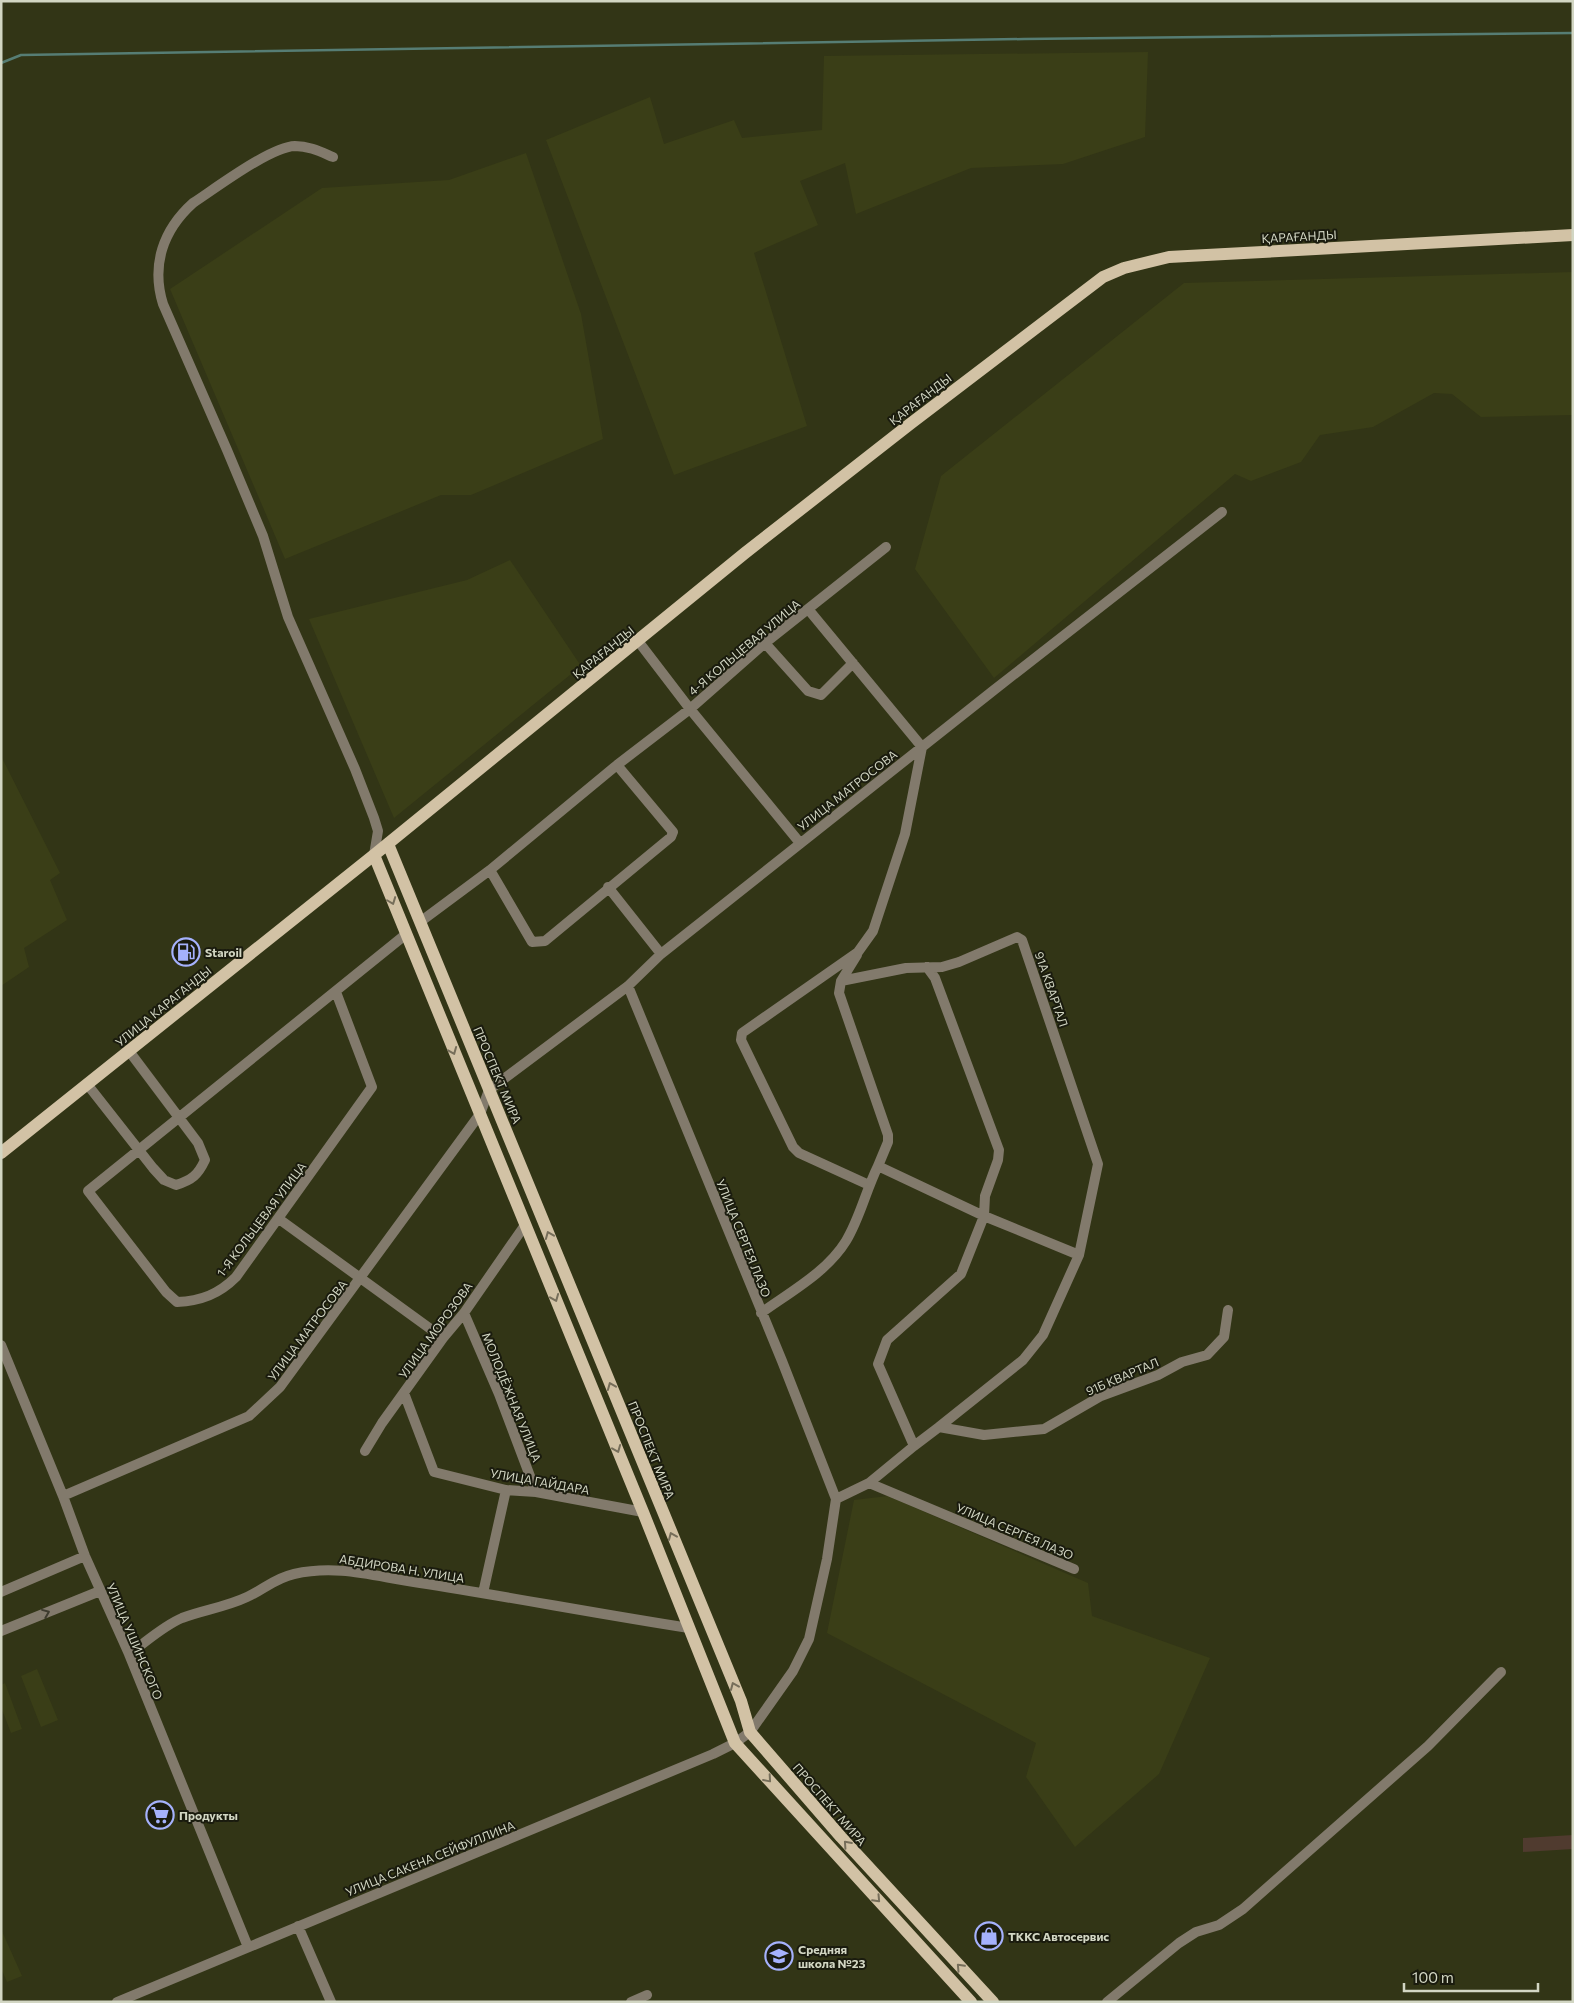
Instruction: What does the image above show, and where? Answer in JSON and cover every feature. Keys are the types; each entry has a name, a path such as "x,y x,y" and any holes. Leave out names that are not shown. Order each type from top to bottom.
{"main road":[{"name":"ҚАРАҒАНДЫ","path":"388,844 745,553 1102,277 1124,268 1169,257 1573,235"},
{"name":"УЛИЦА КАРАГАНДЫ","path":"1,1153 388,844"},
{"name":"ПРОСПЕКТ МИРА","path":"388,844 740,1701 750,1732 841,1837 993,2002"},
{"path":"374,855 405,935 643,1512 735,1743 971,2002"}],"street":[{"path":"333,156 308,147 294,146 280,150 262,159 193,203 170,231 161,252 157,287 263,536 288,617 355,769 378,831 388,844"},
{"name":"УЛИЦА МАТРОСОВА","path":"63,1496 249,1416 280,1387 361,1278 480,1114 489,1090 628,986 661,954 800,843 1222,512"},
{"name":"4-Я КОЛЬЦЕВАЯ УЛИЦА","path":"420,922 490,870 617,765 690,708 765,643 886,547"},
{"path":"761,1312 814,1275 835,1256 850,1234 888,1142 888,1135 839,993 841,981 873,931 889,888 905,834 922,747 808,609"},
{"path":"638,641 800,843"},
{"path":"765,643 808,691 814,694 821,695 853,663"},
{"path":"490,870 532,942 545,941 608,887 671,837 673,832 617,765"},
{"path":"374,855 378,831"},
{"path":"608,887 661,954"},
{"name":"1-Я КОЛЬЦЕВАЯ УЛИЦА","path":"336,992 372,1087 236,1277 223,1290 193,1301 177,1302 166,1292 88,1191 405,935"},
{"name":"91А КВАРТАЛ","path":"927,967 942,967 959,962 1017,937 1022,940 1098,1164 1079,1255"},
{"path":"858,952 742,1033 741,1040 793,1147 799,1152 869,1186"},
{"path":"841,981 898,969 927,967 935,978 999,1150 998,1160 985,1196 984,1216 961,1274 887,1340 878,1364 914,1446"},
{"name":"УЛИЦА СЕРГЕЯ ЛАЗО","path":"628,986 782,1361 836,1499 827,1559 809,1639 793,1671 750,1732"},
{"path":"87,1084 138,1151 164,1180 176,1185 186,1182 199,1173 205,1160 198,1143 129,1051"},
{"path":"836,1499 869,1483 1023,1360 1043,1335 1079,1255 984,1216 878,1166"},
{"path":"279,1219 443,1338"},
{"name":"УЛИЦА МОРОЗОВА","path":"365,1451 382,1423 525,1225"},
{"name":"91Б КВАРТАЛ","path":"939,1427 984,1435 1044,1429 1101,1396 1158,1375 1182,1362 1207,1355 1224,1337 1228,1310"},
{"name":"МОЛОДЁЖНАЯ УЛИЦА","path":"464,1312 499,1394 536,1492"},
{"name":"УЛИЦА УШИНСКОГО","path":"1,1345 63,1496 85,1556 129,1654 248,1947"},
{"name":"УЛИЦА ГАЙДАРА","path":"404,1393 434,1472 506,1490 536,1492 643,1512"},
{"name":"УЛИЦА СЕРГЕЯ ЛАЗО","path":"869,1483 1074,1570"},
{"path":"484,1593 506,1490"},
{"path":"1,1592 85,1556"},
{"name":"АБДИРОВА Н. УЛИЦА","path":"129,1654 169,1625 181,1619 247,1597 276,1579 294,1574 335,1569 353,1570 380,1577 689,1628"},
{"path":"1,1631 100,1591"},
{"path":"1107,2002 1179,1943 1196,1932 1219,1925 1243,1909 1428,1746 1501,1672"},
{"name":"УЛИЦА САКЕНА СЕЙФУЛЛИНА","path":"117,2002 735,1743 750,1732"},
{"path":"298,1926 331,2002"},
{"path":"631,2002 647,1995"}],"shaded area":[{"path":"1148,52 1145,137 1063,164 971,168 856,214 845,163 800,181 818,225 754,253 807,426 674,475 546,140 650,97 664,144 734,120 742,138 822,130 824,56"},
{"path":"526,153 581,314 603,439 471,495 441,495 285,559 170,289 322,188 449,180"},
{"path":"1573,272 1573,415 1481,417 1452,394 1434,393 1373,427 1320,435 1301,462 1251,481 1235,474 994,678 915,569 941,476 1184,283"},
{"path":"510,560 581,666 394,818 309,619 467,580"},
{"path":"1,756 60,873 50,880 67,920 24,948 29,967 1,986"},
{"path":"888,1496 1088,1583 1092,1616 1210,1658 1159,1774 1075,1847 1026,1777 1036,1743 827,1633 854,1500"},
{"path":"37,1669 58,1720 41,1727 21,1676"},
{"path":"5,1683 22,1729 11,1733 1,1707 1,1685"},
{"path":"1573,1835 1573,1849 1523,1852 1523,1838"},
{"path":"1,1929 22,1976 7,1982 1,1968"}],"waterway":[{"path":"1,63 21,55 1024,39 1573,33"}],"place":[{"name":"Staroil","path":"186,952"},
{"name":"Продукты","path":"160,1815"},
{"name":"ТККС Автосервис","path":"989,1936"},
{"name":"Средняя школа №23","path":"779,1956"}]}
